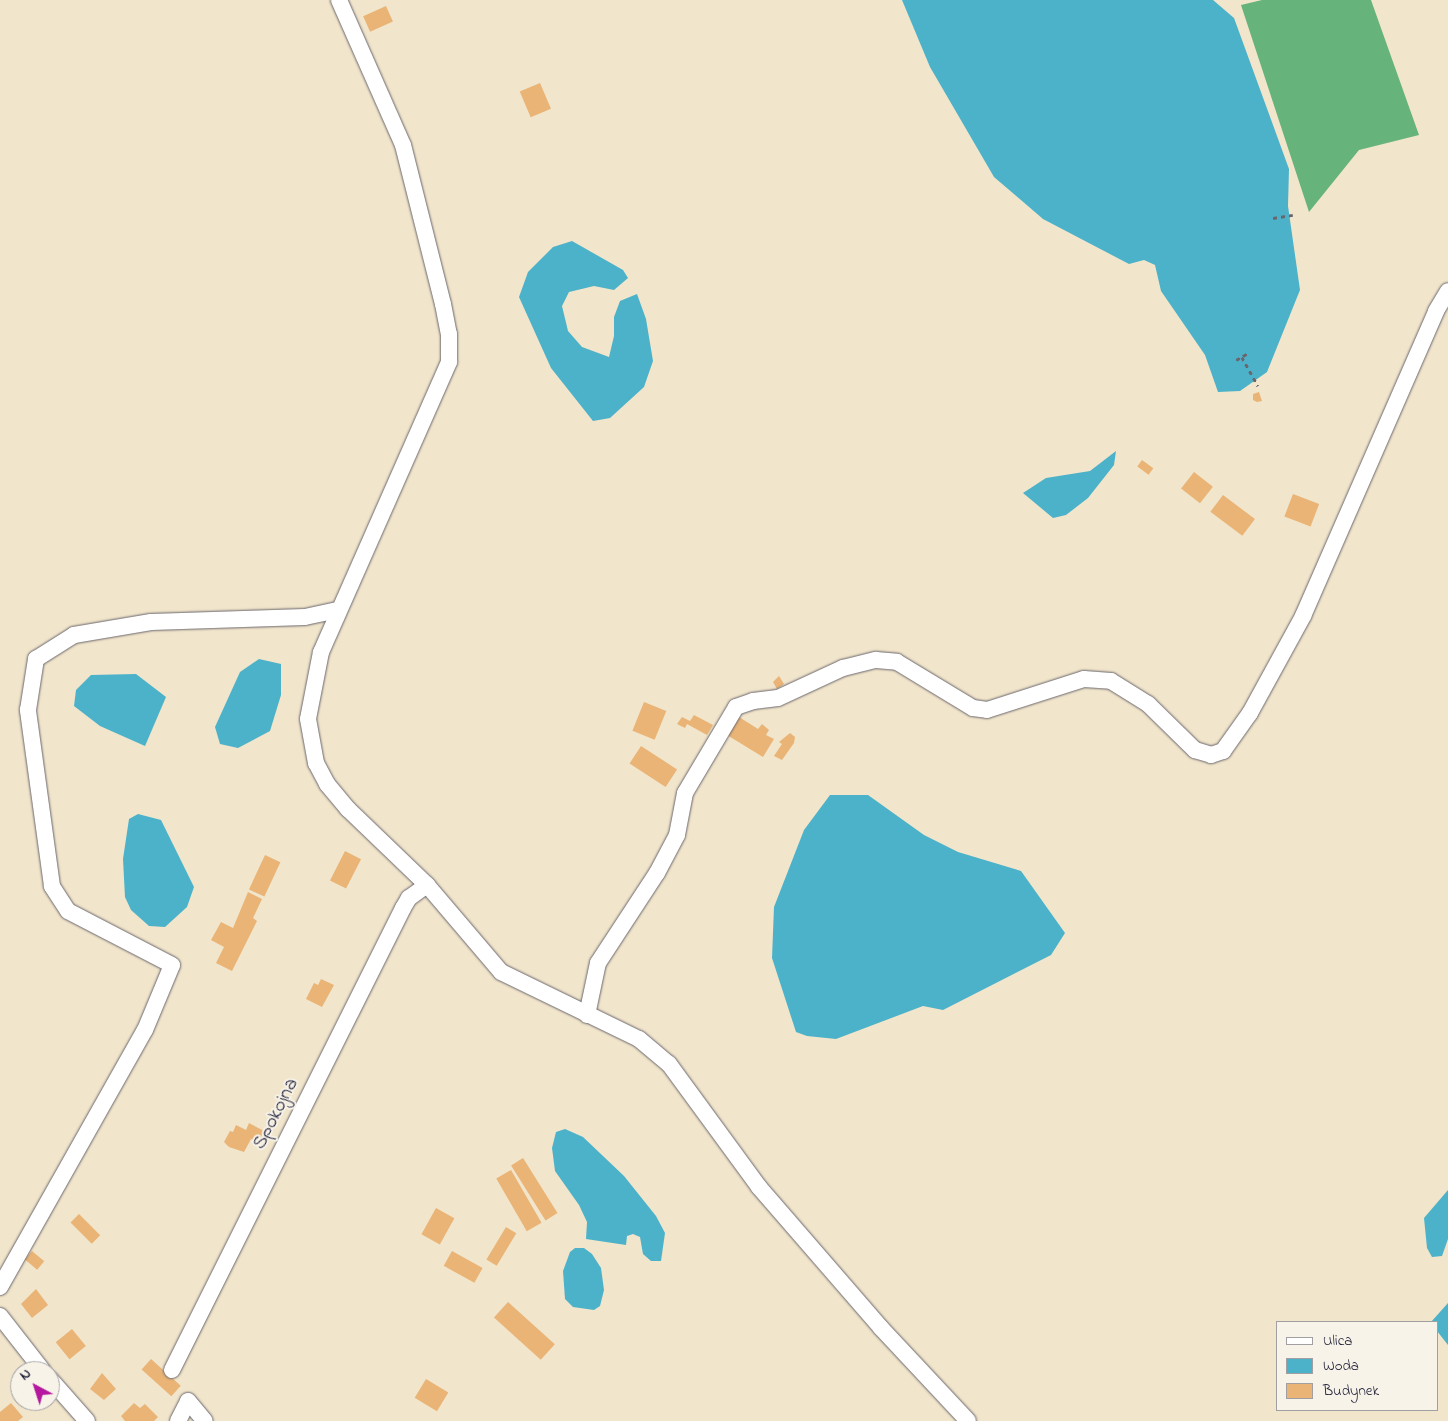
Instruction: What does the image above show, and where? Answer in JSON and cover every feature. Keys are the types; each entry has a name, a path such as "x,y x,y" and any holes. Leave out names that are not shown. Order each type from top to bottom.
{"street":[{"path":"340,0 403,145 449,334 449,362 321,652 310,698 308,719 316,763 327,784 348,809 427,884 501,972 639,1039 669,1064 758,1188 881,1328 968,1421"},
{"path":"587,1015 598,963 657,873 677,834 685,793 736,707 753,700 778,698 843,668 876,660 897,662 973,708 987,710 1084,679 1112,681 1148,704 1195,750 1211,756 1223,751 1232,742 1304,616 1436,311 1448,291"},
{"path":"0,1287 145,1030 172,965 68,911 52,886 28,710 36,660 74,635 151,622 305,617 338,610"},
{"name":"Spokojna","path":"172,1370 402,908 427,884"},
{"path":"0,1316 35,1361"},
{"path":"60,1391 87,1421"},
{"path":"178,1421 188,1401 205,1421"}],"path":[{"path":"1273,218 1293,215"},
{"path":"1236,360 1248,353"},
{"path":"1242,357 1258,386"}],"green space":[{"path":"1262,0 1371,0 1419,135 1359,150 1309,212 1241,5"}],"water":[{"path":"902,0 1213,0 1234,18 1289,169 1288,206 1300,290 1267,372 1240,391 1218,392 1205,355 1161,291 1155,265 1144,260 1129,264 1043,219 994,177 930,67"},
{"path":"572,241 623,270 628,278 614,290 594,286 569,292 562,306 568,331 582,347 609,357 614,336 614,317 620,301 637,294 646,319 653,361 644,387 610,418 593,421 551,368 519,297 528,272 553,247"},
{"path":"1116,451 1114,465 1088,498 1066,515 1053,518 1023,493 1046,478 1090,471"},
{"path":"259,659 281,664 281,695 270,731 238,748 220,744 215,727 240,672"},
{"path":"136,674 166,697 145,746 100,726 74,706 76,690 91,675"},
{"path":"830,795 868,795 924,835 958,852 1021,871 1065,933 1051,955 943,1010 923,1006 836,1039 807,1036 796,1032 772,958 774,907 804,830"},
{"path":"138,814 161,820 194,887 187,907 165,927 149,926 131,910 125,897 123,859 129,819"},
{"path":"565,1129 583,1137 624,1176 656,1216 665,1233 661,1261 651,1261 643,1254 640,1237 633,1234 627,1236 626,1245 586,1239 587,1222 579,1205 555,1171 552,1148 556,1132"},
{"path":"1448,1190 1448,1239 1442,1256 1432,1257 1427,1248 1424,1218"},
{"path":"575,1248 584,1248 592,1254 601,1268 604,1290 600,1306 594,1310 573,1307 565,1299 563,1271 570,1252"},
{"path":"1448,1303 1448,1345 1438,1332 1438,1321 1432,1321"}],"building":[{"path":"386,6 393,22 370,32 363,16"},
{"path":"540,83 551,109 531,117 520,92"},
{"path":"1259,392 1262,401 1257,402 1253,400 1253,394"},
{"path":"1142,460 1153,468 1149,475 1137,466"},
{"path":"1194,472 1213,487 1200,503 1181,489"},
{"path":"1293,494 1319,504 1311,526 1284,516"},
{"path":"1223,495 1255,519 1242,536 1210,512"},
{"path":"779,676 784,684 777,689 773,682"},
{"path":"644,702 666,711 655,740 632,731"},
{"path":"694,715 713,725 707,735 687,724 685,728 677,724 682,717 690,721"},
{"path":"739,717 758,729 762,724 769,730 766,735 774,739 763,757 727,735"},
{"path":"790,733 795,737 794,743 782,760 774,756 782,744 779,742"},
{"path":"641,746 677,769 666,787 630,764"},
{"path":"345,851 361,859 346,889 330,880"},
{"path":"265,855 280,862 264,897 249,889"},
{"path":"248,892 262,899 253,918 257,921 232,971 216,963 224,947 211,940 221,922 233,928"},
{"path":"321,979 334,985 322,1007 306,999 314,983 318,985"},
{"path":"249,1123 264,1131 258,1143 251,1139 244,1152 229,1147 224,1142 230,1131 233,1132 236,1125 246,1130"},
{"path":"523,1158 557,1213 546,1221 511,1165"},
{"path":"511,1170 542,1223 527,1231 496,1178"},
{"path":"436,1208 454,1218 440,1244 421,1234"},
{"path":"79,1214 100,1235 92,1244 71,1222"},
{"path":"506,1227 516,1233 497,1266 486,1260"},
{"path":"32,1251 44,1261 37,1270 25,1259"},
{"path":"452,1251 483,1268 474,1283 444,1266"},
{"path":"36,1289 48,1305 32,1318 21,1304"},
{"path":"508,1302 555,1344 541,1360 494,1318"},
{"path":"72,1329 86,1346 70,1359 56,1342"},
{"path":"151,1359 181,1386 171,1396 142,1369"},
{"path":"102,1373 116,1389 104,1400 90,1389"},
{"path":"426,1379 448,1392 437,1411 415,1398"},
{"path":"134,1403 140,1408 145,1404 158,1417 154,1421 125,1421 121,1416"},
{"path":"10,1404 10,1411 18,1411 23,1417 18,1421 0,1421 0,1412"}]}
